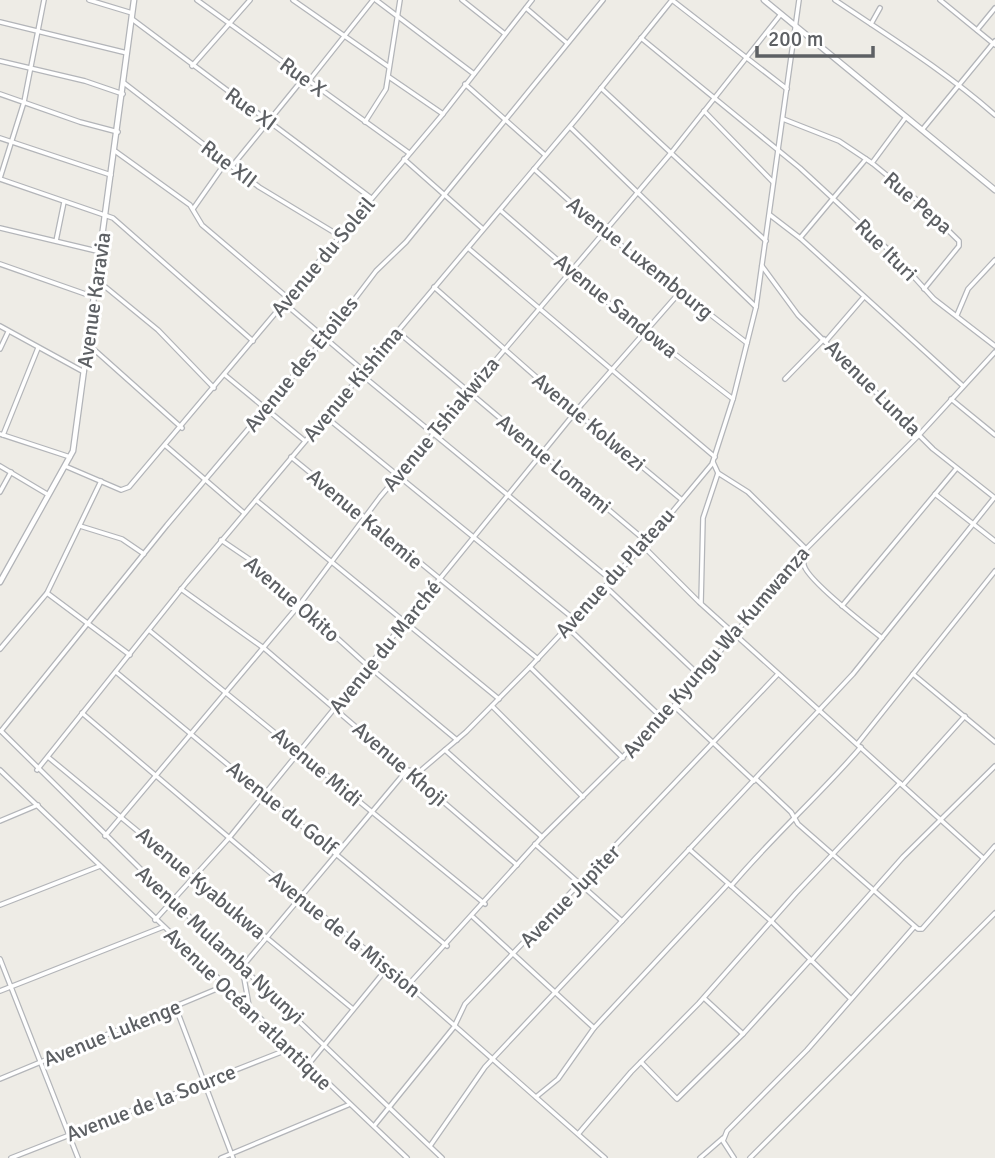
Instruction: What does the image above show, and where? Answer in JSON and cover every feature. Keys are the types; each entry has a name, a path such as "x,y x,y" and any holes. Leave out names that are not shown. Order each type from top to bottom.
{"street":[{"path":"44,0 24,102 0,178 113,218 253,341"},
{"path":"89,0 132,16"},
{"name":"Avenue Karavia","path":"0,582 70,457 89,345 134,0"},
{"name":"Rue X","path":"197,0 409,153"},
{"path":"192,65 250,0"},
{"path":"293,0 389,68"},
{"path":"232,166 298,85 307,81 375,0 474,74"},
{"path":"365,122 383,97 400,0"},
{"path":"462,0 505,34"},
{"name":"Avenue du Soleil","path":"65,466 125,489 182,428 443,114 532,0"},
{"name":"Avenue des Etoiles","path":"0,731 205,479 326,337 376,271 406,242 603,0"},
{"path":"672,0 787,89"},
{"name":"Avenue Kishima","path":"37,770 221,540 570,127 672,0"},
{"path":"764,0 995,190"},
{"name":"Avenue du Plateau","path":"242,967 407,770 419,772 499,699 645,543 714,459 733,400 756,307 799,0"},
{"path":"835,0 961,86 995,116"},
{"path":"922,130 994,43 940,0"},
{"path":"526,8 567,43"},
{"path":"871,24 880,8"},
{"path":"977,30 995,8"},
{"name":"Avenue Tshiakwiza","path":"105,836 300,604 398,476 671,153 781,14"},
{"name":"Rue XI","path":"132,16 192,65 371,198"},
{"path":"0,22 127,53"},
{"name":"Rue Ituri","path":"641,38 833,197 924,289 995,349"},
{"path":"0,61 85,81 123,94"},
{"path":"388,77 443,114"},
{"name":"Rue XII","path":"124,83 273,196 340,236"},
{"path":"466,84 546,155"},
{"path":"601,88 766,242"},
{"path":"0,94 80,122 118,132"},
{"path":"705,111 774,182"},
{"name":"Rue Pepa","path":"906,117 872,163 917,200 959,241 959,246 924,289"},
{"path":"783,119 839,141 872,163"},
{"path":"570,127 756,307"},
{"path":"0,138 112,175"},
{"path":"115,151 192,209 202,225 363,373 434,435 611,580"},
{"path":"404,159 483,229"},
{"path":"800,238 866,159"},
{"path":"192,209 226,162"},
{"name":"Avenue Luxembourg","path":"534,169 604,232 747,343"},
{"path":"56,241 64,202"},
{"name":"Avenue Sandowa","path":"500,210 571,271 733,400"},
{"path":"770,215 800,238 863,299 963,386"},
{"path":"0,228 101,252"},
{"path":"468,248 714,459 718,473 702,518 701,603"},
{"path":"957,315 968,289 995,260"},
{"path":"0,264 95,298"},
{"name":"Avenue Lunda","path":"762,267 798,315 919,435 956,469 995,498"},
{"path":"97,280 158,330 214,388"},
{"name":"Avenue Kolwezi","path":"434,287 576,412 682,500"},
{"name":"Avenue du Marché","path":"155,920 229,838 576,412 680,292"},
{"path":"785,379 863,299"},
{"path":"0,326 85,372"},
{"path":"0,349 8,332"},
{"name":"Avenue Lomami","path":"398,332 543,453 645,543 735,635 984,858"},
{"path":"89,345 182,428"},
{"path":"37,348 2,435 70,457"},
{"name":"Avenue Kyungu Wa Kumwanza","path":"409,984 485,904 542,837 674,706 806,549 919,435 995,349"},
{"path":"225,374 305,441"},
{"path":"951,400 995,435"},
{"path":"326,417 574,619"},
{"path":"166,446 245,513"},
{"name":"Avenue Kalemie","path":"291,457 538,659"},
{"path":"0,466 47,494"},
{"path":"842,606 956,469"},
{"path":"0,491 11,472"},
{"path":"718,473 748,492 806,549 804,566 842,606 882,638"},
{"path":"0,649 47,593 101,481"},
{"path":"935,494 995,541"},
{"path":"430,1146 492,1059 820,710 882,638 972,522 995,498"},
{"path":"256,500 499,699"},
{"path":"80,526 122,539 144,554"},
{"name":"Avenue Okito","path":"221,540 252,561 368,666 457,740"},
{"path":"536,1097 558,1079 594,1028 793,819 859,745 995,571"},
{"path":"606,586 700,676"},
{"name":"Avenue Khoji","path":"181,590 263,647 517,864"},
{"path":"47,593 130,655"},
{"path":"566,627 662,718"},
{"name":"Avenue Midi","path":"150,631 485,904"},
{"path":"530,667 623,758"},
{"name":"Avenue du Golf","path":"116,672 447,946"},
{"name":"Avenue Jupiter","path":"374,1126 454,1027 465,1003 581,885 778,674"},
{"path":"913,674 995,742"},
{"path":"492,706 583,797"},
{"path":"674,706 791,812 793,819 914,926 922,929 995,846"},
{"name":"Avenue de la Mission","path":"82,713 299,897 409,984 454,1027 605,1158"},
{"path":"579,1133 771,921 965,716"},
{"name":"Avenue Mulamba Nyunyi","path":"0,731 172,901 442,1158"},
{"path":"445,750 542,837"},
{"name":"Avenue Kyabukwa","path":"48,757 353,1009"},
{"path":"641,1062 676,1099 743,1034 875,892 903,857 995,766"},
{"name":"Avenue Océan atlantique","path":"0,770 407,1158"},
{"path":"0,821 38,805"},
{"path":"536,844 622,921"},
{"path":"689,849 771,921 851,999"},
{"path":"0,905 100,866"},
{"path":"750,1158 995,913"},
{"path":"473,917 594,1028"},
{"path":"700,1158 723,1138 914,926"},
{"path":"0,991 163,928"},
{"path":"0,959 78,1158"},
{"path":"242,967 250,1011"},
{"path":"308,1065 388,967"},
{"name":"Avenue Lukenge","path":"0,1079 224,986"},
{"path":"704,998 743,1034"},
{"path":"176,1008 232,1156"},
{"name":"Avenue de la Source","path":"11,1158 291,1048"},
{"path":"221,1158 232,1156 348,1104"},
{"path":"723,1138 734,1158"}]}
